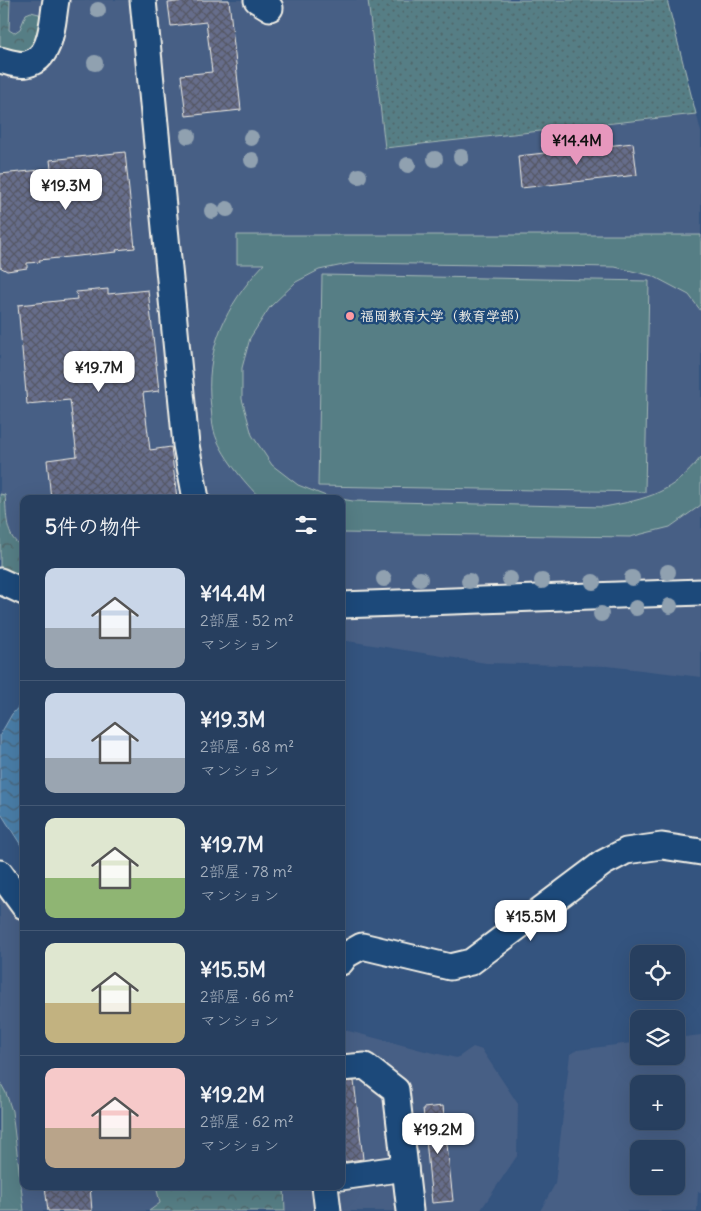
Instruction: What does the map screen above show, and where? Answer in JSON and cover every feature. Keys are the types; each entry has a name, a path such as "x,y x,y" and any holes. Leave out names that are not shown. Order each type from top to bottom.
{"street":[{"path":"0,60 14,64 27,64 40,57 49,40 56,0"},
{"path":"143,0 186,445 195,495"},
{"path":"0,581 20,590"},
{"path":"345,605 701,592"},
{"path":"345,956 362,946 450,967 471,962 603,863 626,851 662,846 701,852"},
{"path":"2,879 20,901"},
{"path":"345,1068 365,1066 396,1090 410,1211"},
{"path":"345,1176 405,1168"},
{"path":"325,1190 328,1211"}],"shaded area":[{"name":"福岡教育大学（教育学部）","path":"0,0 668,0 701,132 701,677 607,666 486,663 345,641 345,495 20,495 20,602 0,594"},
{"path":"0,888 20,914 20,1190 345,1190 345,1030 457,1058 473,1047 482,1050 518,1104 517,1156 480,1211 0,1211"},
{"path":"701,1035 701,1192 698,1192 697,1211 540,1211 555,1184 570,1054 577,1050 630,1043 630,1065 685,1065 685,1037"}],"green space":[{"path":"0,0 10,0 9,30 14,33 20,29 26,14 31,12 39,14 42,21 36,45 23,51 2,48 0,45"},
{"path":"368,0 667,0 696,114 385,148"},
{"path":"237,235 701,235 701,311 689,295 653,276 615,267 353,263 319,270 296,282 270,307 250,338 242,368 242,399 252,435 272,465 298,485 323,495 257,495 227,458 217,440 212,423 210,387 214,348 220,330 238,296 264,264 237,264"},
{"path":"322,275 649,281 645,492 318,486"},
{"path":"701,457 701,505 670,527 630,537 345,533 345,500 604,507 633,501 658,492 669,487 691,469"},
{"path":"0,494 5,495 10,532 20,544 20,578 0,569"},
{"path":"0,1082 12,1111 24,1211 0,1211"},
{"path":"157,1190 284,1190 285,1211 149,1211 160,1203"}],"water":[{"path":"20,705 20,844 0,812 0,735 12,714"}],"building":[{"path":"191,0 229,0 241,110 186,116 181,75 212,72 206,22 171,26 168,3"},
{"path":"633,143 637,175 521,188 518,156"},
{"path":"125,152 135,248 116,250 117,252 39,260 40,262 27,263 27,268 7,271 0,267 0,174 51,169 50,160"},
{"path":"108,289 108,294 148,290 159,391 143,393 150,450 171,447 177,495 51,495 47,460 77,456 70,400 27,404 18,305 77,299 76,292"},
{"path":"354,1081 363,1159 345,1162 345,1082"},
{"path":"443,1106 453,1201 432,1203 423,1108"},
{"path":"45,1190 90,1190 92,1211 48,1211"}],"place":[{"name":"福岡教育大学（教育学部）","path":"350,316"}]}
